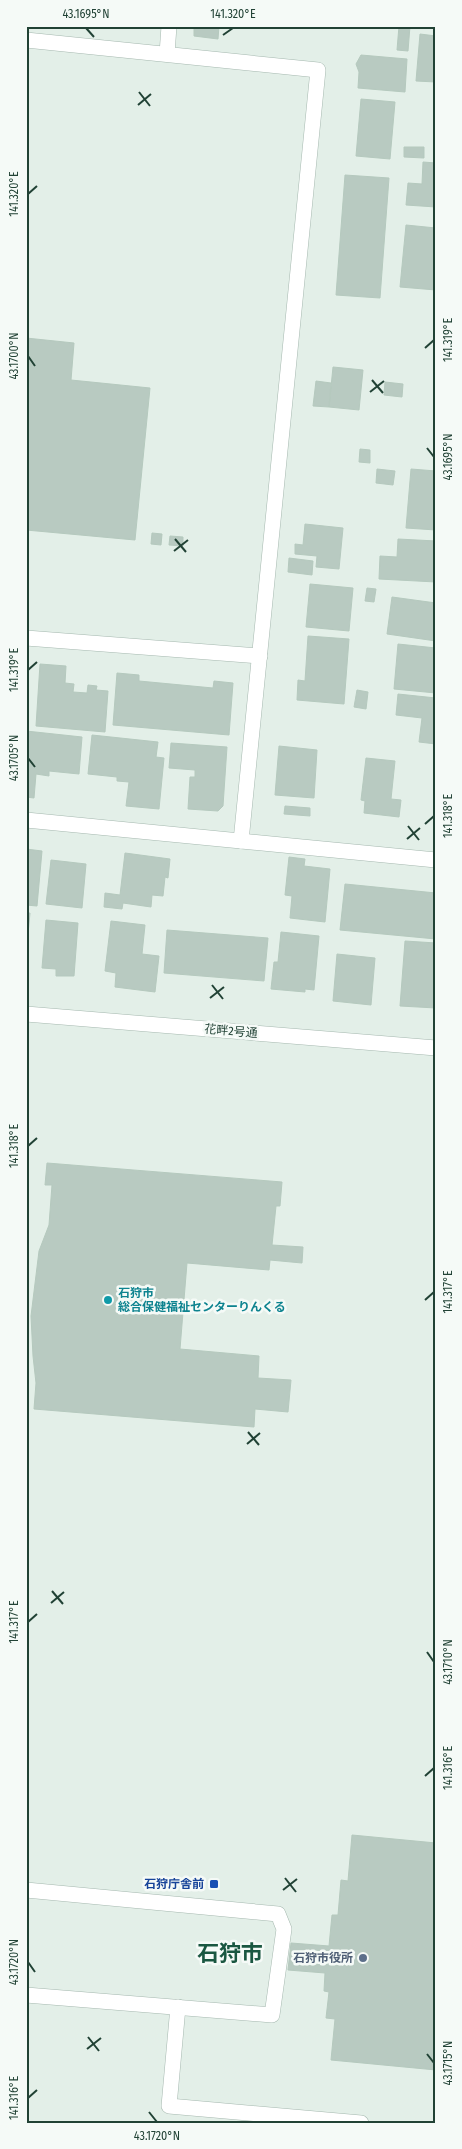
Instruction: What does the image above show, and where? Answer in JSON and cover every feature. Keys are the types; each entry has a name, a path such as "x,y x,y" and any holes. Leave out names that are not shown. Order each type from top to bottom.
{"street":[{"path":"166,54 169,26"},
{"path":"26,40 318,70 241,841"},
{"path":"26,638 260,656"},
{"path":"26,820 436,860"},
{"name":"花畔2号通","path":"26,1014 436,1048"},
{"path":"26,1890 278,1914 284,1928 272,2015 26,1995"},
{"path":"178,2007 169,2106 362,2123"}],"building":[{"path":"194,26 219,26 218,39 194,36"},
{"path":"399,26 410,26 408,51 397,50"},
{"path":"420,34 436,36 436,82 416,81"},
{"path":"361,55 407,59 405,92 358,88 359,72 356,64"},
{"path":"361,99 395,102 390,159 356,156"},
{"path":"404,147 424,147 424,158 404,157"},
{"path":"423,162 436,163 436,207 406,205 408,183 422,184"},
{"path":"345,175 389,178 380,298 336,295"},
{"path":"406,225 436,228 436,290 400,287"},
{"path":"26,338 74,343 71,380 150,388 135,540 26,530"},
{"path":"333,367 363,370 359,410 329,407"},
{"path":"316,381 331,383 329,407 313,406"},
{"path":"385,382 403,384 402,397 384,395"},
{"path":"360,449 370,450 370,463 359,462"},
{"path":"377,469 395,471 393,485 376,483"},
{"path":"411,469 436,471 436,530 406,528"},
{"path":"305,524 343,528 339,569 316,567 317,556 295,554 295,544 303,545"},
{"path":"152,533 162,534 161,545 151,544"},
{"path":"170,536 183,537 183,546 169,545"},
{"path":"398,539 436,541 436,582 379,579 380,556 397,557"},
{"path":"289,558 313,561 312,575 288,572"},
{"path":"310,584 353,588 349,631 306,627"},
{"path":"367,588 376,589 374,602 365,601"},
{"path":"392,597 436,603 436,641 387,634"},
{"path":"308,636 349,639 344,704 297,700 298,680 305,681"},
{"path":"398,644 436,648 436,693 394,689"},
{"path":"40,664 66,666 65,683 74,684 73,692 87,693 88,685 97,686 96,690 108,691 105,732 36,726"},
{"path":"117,673 139,675 139,681 213,688 214,681 233,683 229,735 113,725"},
{"path":"357,690 368,692 366,709 354,707"},
{"path":"398,694 436,698 436,744 419,742 422,718 396,715"},
{"path":"26,731 82,737 79,774 49,771 49,776 36,774 34,798 26,797"},
{"path":"92,735 158,742 156,757 164,758 159,809 126,806 129,782 117,781 117,777 88,774"},
{"path":"171,743 227,747 223,806 218,811 188,809 190,777 195,777 195,770 169,768"},
{"path":"279,746 317,750 314,798 275,795"},
{"path":"366,758 395,761 391,799 401,800 399,817 364,813 365,801 361,800"},
{"path":"285,806 310,808 310,816 284,814"},
{"path":"26,849 42,851 37,906 26,905"},
{"path":"125,853 170,859 168,878 165,877 163,896 152,895 151,907 123,903 122,909 104,907 105,893 120,895"},
{"path":"289,857 305,859 304,866 330,869 325,922 290,918 292,896 285,895"},
{"path":"51,860 86,864 82,908 46,904"},
{"path":"345,884 436,893 436,939 340,930"},
{"path":"26,913 30,913 26,955"},
{"path":"46,920 78,923 74,976 56,976 56,969 42,968"},
{"path":"111,921 145,925 142,954 159,956 155,992 115,987 116,973 105,971"},
{"path":"167,930 268,938 264,981 164,973"},
{"path":"281,932 319,936 314,990 305,989 305,992 271,989 274,962 278,962"},
{"path":"405,941 436,943 436,1008 400,1006"},
{"path":"337,954 375,958 371,1005 333,1001"},
{"name":"石狩市 総合保健福祉センターりんくる","path":"47,1163 282,1182 280,1206 276,1206 272,1245 303,1247 302,1263 270,1260 269,1270 187,1263 180,1349 259,1356 258,1378 291,1380 288,1412 255,1409 254,1427 34,1409 36,1383 31,1316 39,1251 49,1225 52,1185 45,1185"},
{"name":"石狩市役所","path":"352,1835 436,1843 436,2070 331,2060 335,2019 326,2018 329,1992 324,1991 325,1973 288,1970 291,1943 329,1946 332,1915 338,1915 341,1880 348,1881"}],"place":[{"name":"石狩市 総合保健福祉センターりんくる","path":"108,1300"},
{"name":"石狩庁舎前","path":"214,1884"},
{"name":"石狩市役所","path":"363,1958"}],"district":[{"name":"石狩市","path":"230,1953"}]}
